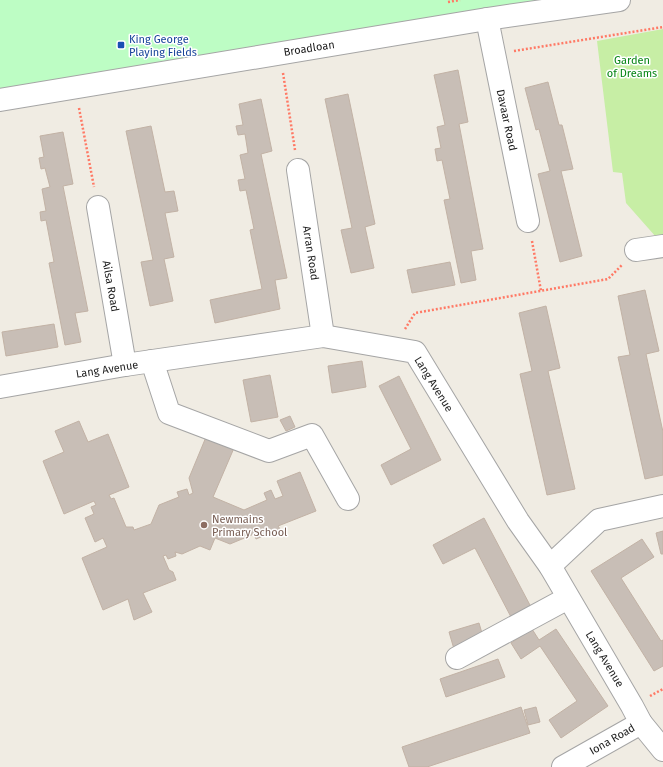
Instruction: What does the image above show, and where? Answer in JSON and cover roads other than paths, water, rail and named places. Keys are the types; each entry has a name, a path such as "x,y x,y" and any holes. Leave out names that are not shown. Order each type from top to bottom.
{"street":[{"name":"Broadloan","path":"0,100 591,2 619,0"},
{"name":"Davaar Road","path":"487,19 528,221"},
{"name":"Arran Road","path":"298,170 323,336"},
{"name":"Ailsa Road","path":"98,207 125,365"},
{"path":"636,250 663,246"},
{"name":"Lang Avenue","path":"0,387 125,365 323,336 415,352 518,521 550,566 641,723 663,750"},
{"path":"152,361 169,412 269,451 312,434 348,499"},
{"path":"550,566 599,520 663,506"},
{"path":"457,658 568,598"},
{"name":"Iona Road","path":"563,767 641,723"}],"place":[{"name":"King George Playing Fields","path":"121,45"},
{"name":"Newmains Primary School","path":"204,525"}],"park label":[{"name":"Garden of Dreams","path":"632,66"}]}
